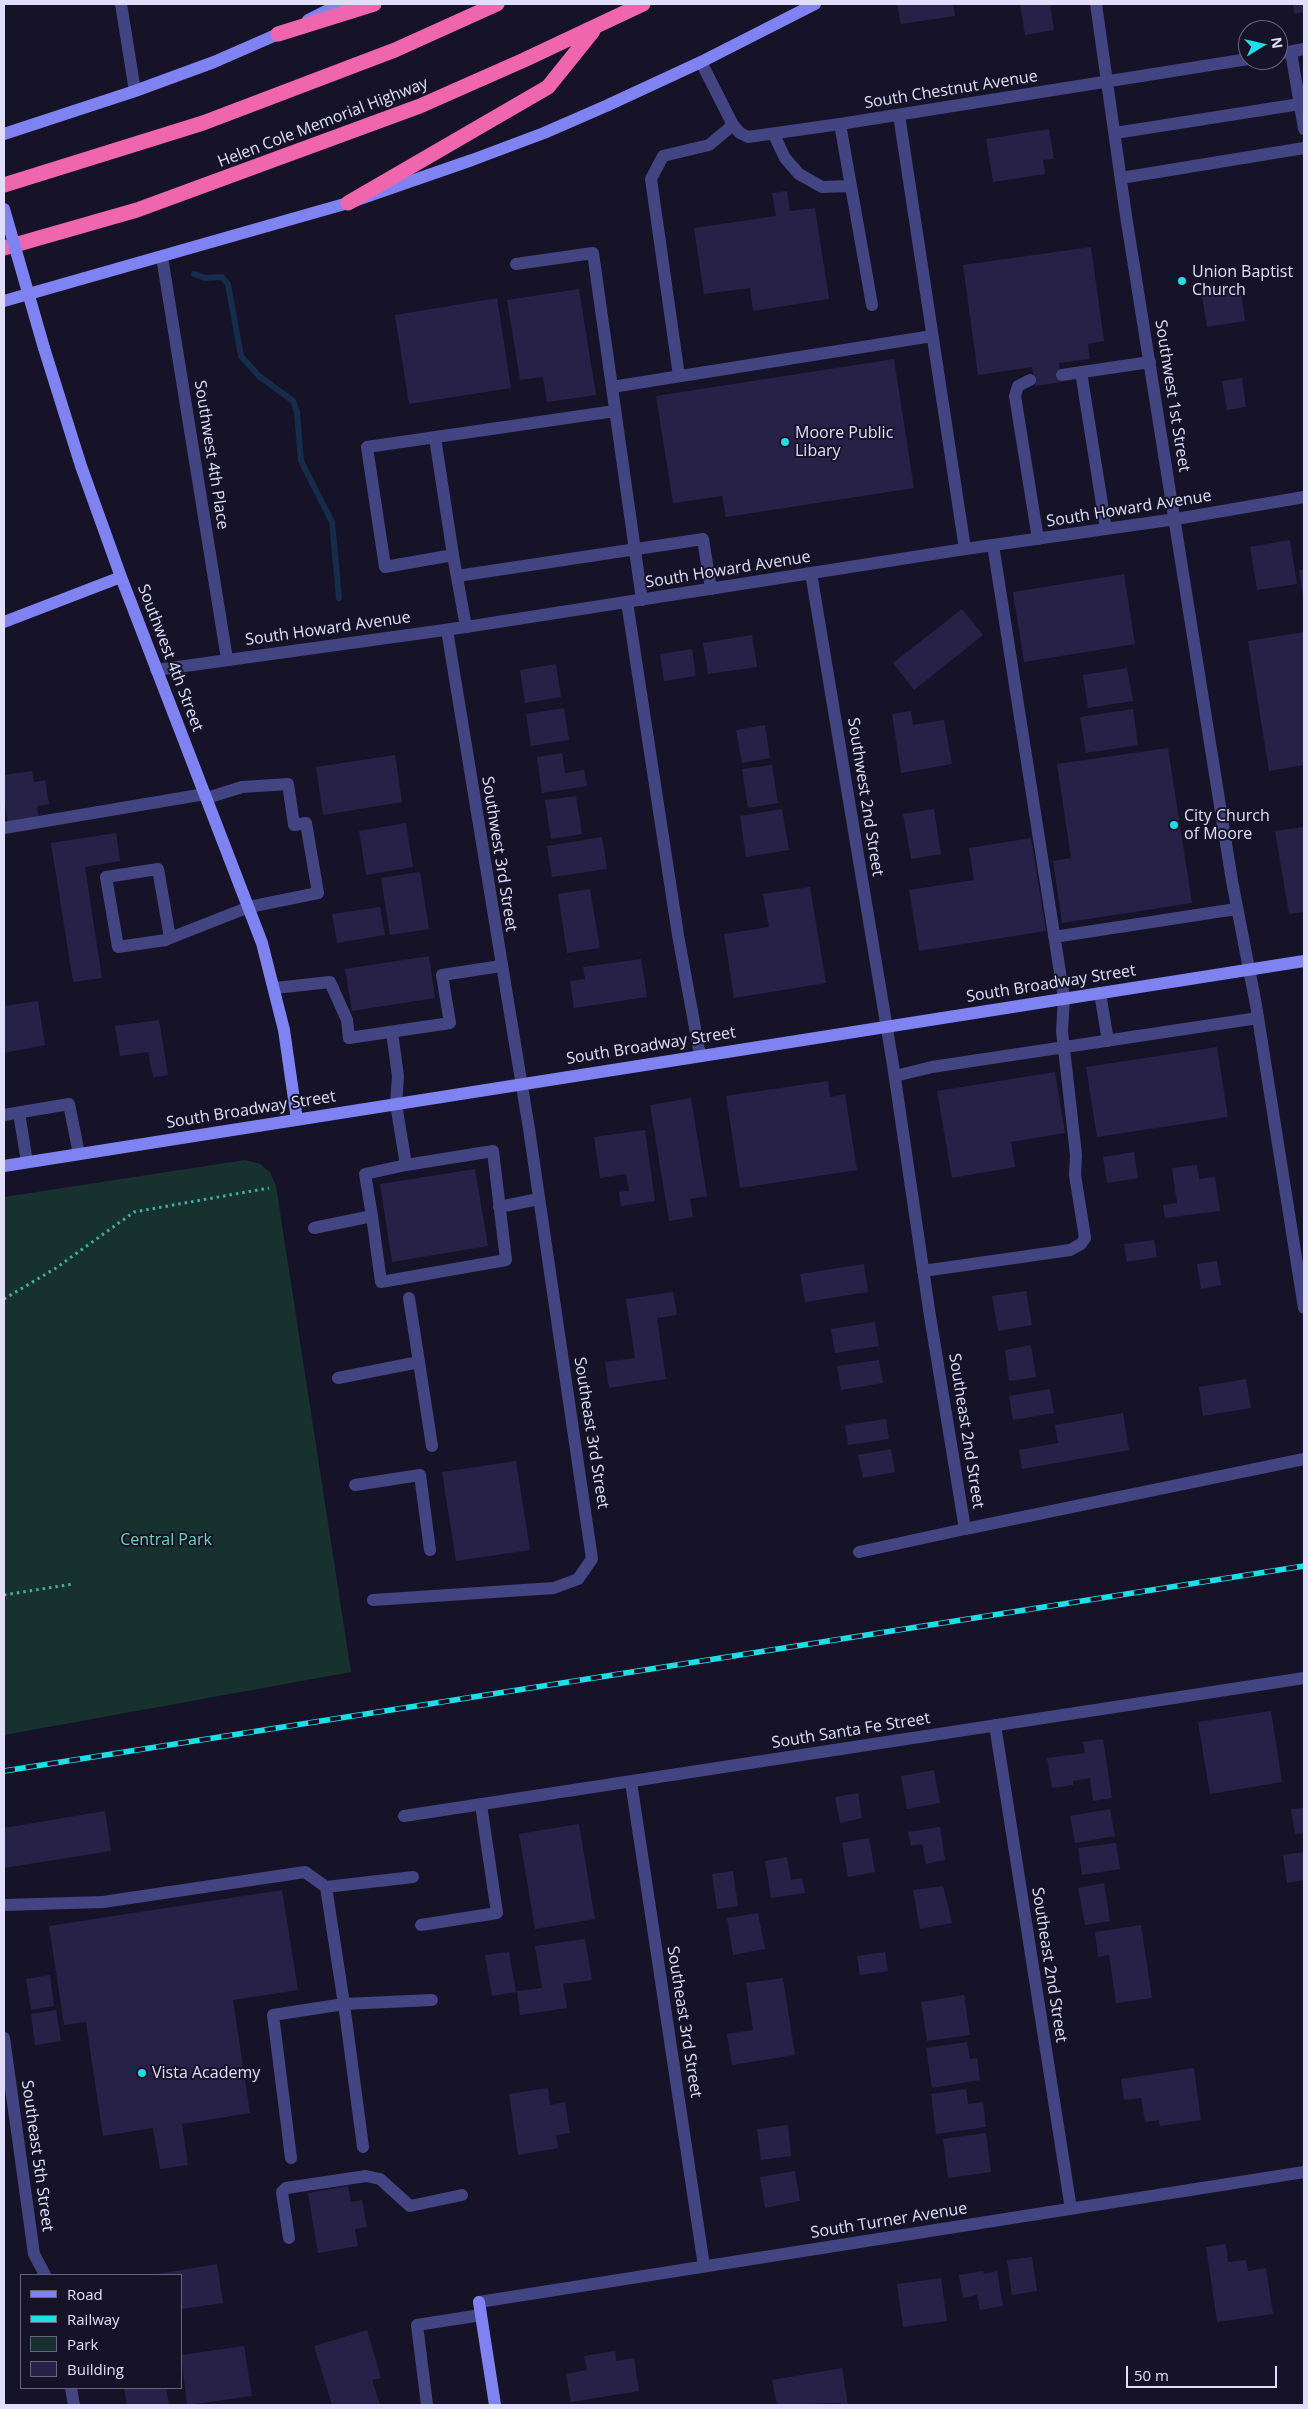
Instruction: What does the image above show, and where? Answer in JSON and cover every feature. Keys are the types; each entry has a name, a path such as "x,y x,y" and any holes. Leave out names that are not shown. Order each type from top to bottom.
{"highway":[{"path":"278,34 374,4"},
{"path":"4,185 203,123 395,50 497,4"},
{"name":"Helen Cole Memorial Highway","path":"4,248 137,210 420,106 643,4"},
{"path":"348,203 548,87 596,27"}],"main road":[{"path":"4,134 136,91 278,34 340,4"},
{"path":"4,301 348,203 544,133 701,62 815,4"},
{"name":"Southwest 4th Street","path":"4,209 44,348 81,466 156,670 249,906 274,988 284,1030 297,1120"},
{"path":"4,622 121,577"},
{"name":"South Broadway Street","path":"4,1166 1304,961"},
{"path":"480,2308 495,2405"}],"street":[{"path":"120,4 136,91"},
{"name":"Southwest 1st Street","path":"1096,4 1121,178 1236,910 1258,1018 1304,1308"},
{"path":"1288,52 1304,49"},
{"name":"South Chestnut Avenue","path":"733,125 740,133 748,137 774,135 1238,61"},
{"path":"679,376 651,179 663,156 710,144 733,125 701,62"},
{"path":"1288,66 1300,104 1304,130"},
{"path":"1115,133 1300,104"},
{"path":"898,115 965,549"},
{"path":"840,124 872,305"},
{"path":"774,135 785,158 799,174 822,187 850,186"},
{"path":"1121,178 1304,148"},
{"path":"516,264 592,253 642,600"},
{"name":"Southwest 4th Place","path":"162,257 226,659"},
{"path":"612,386 932,336"},
{"path":"1062,375 1150,362"},
{"path":"1080,372 1106,529"},
{"path":"1030,380 1018,386 1015,396 1038,539"},
{"path":"454,555 386,567 367,447 615,410"},
{"path":"434,438 466,627"},
{"name":"South Howard Avenue","path":"156,670 447,630 965,549 1176,519 1304,497"},
{"path":"457,576 703,539 711,589"},
{"path":"923,1271 1070,1250 1082,1244 1085,1238 1075,1176 1076,1155 1062,1030 1064,998 993,545"},
{"name":"Southwest 2nd Street","path":"811,573 886,1026"},
{"path":"627,602 678,935 700,1055"},
{"name":"Southwest 3rd Street","path":"447,630 520,1084"},
{"path":"4,828 206,796 242,787 288,784 294,825 306,823 318,893 249,906 170,938 118,947 106,876 158,869 170,938"},
{"path":"1054,937 1236,910"},
{"path":"274,988 330,982 347,1020 348,1038 450,1022 442,976 500,966"},
{"path":"1100,993 1108,1041"},
{"path":"895,1076 932,1067 1258,1018"},
{"name":"Southeast 2nd Street","path":"886,1026 923,1271 965,1528 1304,1460"},
{"path":"392,1032 398,1076 396,1104 406,1165"},
{"name":"Southeast 3rd Street","path":"373,1600 554,1588 578,1579 592,1559 539,1199 520,1084"},
{"path":"4,1115 69,1104 79,1154"},
{"path":"19,1113 27,1162"},
{"path":"493,1150 506,1260 381,1282 365,1174 406,1165 493,1150"},
{"path":"499,1207 539,1199"},
{"path":"314,1228 372,1216"},
{"path":"409,1298 432,1446"},
{"path":"338,1378 419,1362"},
{"path":"355,1485 420,1474 430,1550"},
{"path":"858,1552 965,1528"},
{"name":"South Santa Fe Street","path":"404,1816 1304,1678"},
{"name":"Southeast 2nd Street","path":"995,1725 1071,2210"},
{"name":"Southeast 3rd Street","path":"631,1782 704,2266"},
{"path":"420,1925 497,1912 481,1805"},
{"path":"4,1905 103,1902 304,1872 326,1887 413,1877"},
{"path":"326,1887 363,2147"},
{"path":"291,2158 273,2015 344,2004 432,2000"},
{"name":"Southeast 5th Street","path":"4,2038 34,2254 44,2274"},
{"name":"South Turner Avenue","path":"427,2405 417,2325 480,2308 704,2266 1304,2172"},
{"path":"289,2238 282,2192 286,2188 366,2176 380,2179 410,2206 462,2195"},
{"path":"71,2389 74,2405"}],"path":[{"path":"4,1299 56,1268 134,1212 270,1188"},
{"path":"4,1595 73,1584"}],"green space":[{"name":"Central Park","path":"245,1160 260,1164 270,1172 276,1186 351,1672 4,1735 4,1197"}],"building":[{"path":"953,4 955,16 901,24 897,5"},
{"path":"1020,4 1050,4 1054,30 1025,35"},
{"path":"1293,4 1304,4 1304,12 1294,14"},
{"path":"1049,129 1054,159 1043,160 1045,174 993,182 986,139"},
{"path":"787,191 790,211 815,208 829,299 753,311 750,288 704,294 694,228 776,216 772,193"},
{"path":"1091,247 1104,341 1088,344 1090,359 1059,363 1062,382 1035,386 1032,367 978,375 963,265"},
{"path":"1240,284 1245,321 1207,327 1201,290"},
{"path":"579,289 596,395 547,402 543,377 520,380 507,300"},
{"path":"497,298 511,388 409,404 395,315"},
{"name":"Moore Public Libary","path":"894,359 914,488 726,517 722,496 673,503 656,396"},
{"path":"1242,378 1246,407 1227,410 1222,381"},
{"path":"1290,540 1297,584 1257,590 1250,547"},
{"path":"1304,569 1304,598 1303,598 1299,570"},
{"path":"1124,574 1135,644 1024,662 1013,592"},
{"path":"962,609 983,635 914,690 893,663"},
{"path":"1304,632 1304,765 1269,771 1248,641"},
{"path":"752,635 757,667 708,674 703,643"},
{"path":"692,649 696,676 664,681 660,654"},
{"path":"556,664 561,697 525,703 520,670"},
{"path":"1127,668 1133,701 1088,708 1083,675"},
{"path":"564,708 569,740 531,746 526,714"},
{"path":"1133,709 1138,745 1086,753 1080,717"},
{"path":"911,711 913,725 944,720 952,764 901,773 892,714"},
{"path":"765,725 770,758 742,763 736,730"},
{"path":"1168,748 1192,903 1062,923 1053,861 1071,858 1057,764"},
{"path":"562,753 565,773 584,770 587,786 542,793 537,757"},
{"path":"395,755 402,802 323,815 316,767"},
{"path":"772,765 778,803 748,808 742,769"},
{"path":"32,771 34,782 45,780 49,804 37,806 39,819 8,824 4,798 4,775"},
{"path":"576,796 582,834 551,839 545,800"},
{"path":"782,809 789,850 746,857 740,816"},
{"path":"934,809 941,854 911,859 903,814"},
{"path":"406,823 413,867 366,875 359,831"},
{"path":"1304,827 1304,912 1289,914 1275,831"},
{"path":"116,833 120,861 85,867 102,978 73,982 51,843"},
{"path":"602,837 607,869 552,877 547,846"},
{"path":"1031,838 1046,931 919,951 909,890 974,880 969,848"},
{"path":"420,872 429,929 390,935 381,878"},
{"path":"810,887 826,983 734,998 724,934 769,927 763,894"},
{"path":"590,889 600,948 567,953 558,894"},
{"path":"380,907 385,935 337,943 332,914"},
{"path":"429,956 435,998 352,1011 345,969"},
{"path":"641,959 647,997 574,1008 570,981 585,979 583,967"},
{"path":"38,1001 45,1045 4,1053 4,1006"},
{"path":"159,1020 168,1075 153,1077 148,1052 120,1056 115,1026"},
{"path":"1217,1047 1228,1117 1097,1137 1086,1067"},
{"path":"1055,1072 1065,1133 1011,1142 1015,1167 952,1178 937,1091"},
{"path":"828,1081 830,1097 845,1094 857,1170 740,1188 726,1096"},
{"path":"691,1098 707,1196 690,1199 693,1217 669,1221 650,1105"},
{"path":"645,1130 655,1201 621,1206 619,1192 629,1191 626,1174 600,1178 594,1137"},
{"path":"1134,1152 1138,1178 1107,1183 1103,1157"},
{"path":"1197,1165 1199,1179 1215,1177 1220,1211 1165,1218 1163,1205 1177,1203 1172,1168"},
{"path":"475,1169 488,1246 392,1262 380,1184"},
{"path":"1154,1240 1157,1257 1127,1262 1124,1244"},
{"path":"1217,1261 1221,1285 1201,1289 1197,1264"},
{"path":"864,1264 868,1292 805,1302 800,1274"},
{"path":"1026,1291 1032,1325 998,1331 992,1296"},
{"path":"673,1292 677,1315 657,1318 666,1379 609,1388 605,1362 635,1358 626,1299"},
{"path":"875,1322 879,1346 835,1353 831,1329"},
{"path":"1031,1345 1036,1377 1009,1381 1005,1350"},
{"path":"879,1360 883,1383 841,1390 837,1366"},
{"path":"1246,1379 1251,1408 1203,1416 1199,1387"},
{"path":"1050,1389 1054,1413 1013,1420 1009,1396"},
{"path":"1123,1413 1129,1450 1022,1469 1019,1450 1058,1443 1055,1425"},
{"path":"886,1419 889,1439 848,1445 845,1425"},
{"path":"891,1449 895,1472 863,1478 858,1455"},
{"path":"516,1461 530,1550 456,1561 442,1472"},
{"path":"1271,1711 1282,1782 1210,1794 1198,1722"},
{"path":"1103,1739 1112,1798 1093,1801 1090,1778 1073,1781 1073,1785 1052,1788 1047,1758 1085,1753 1083,1742"},
{"path":"934,1770 940,1803 907,1809 901,1776"},
{"path":"858,1793 862,1818 840,1823 835,1797"},
{"path":"1304,1808 1304,1833 1295,1834 1291,1809"},
{"path":"1110,1809 1115,1836 1075,1843 1070,1816"},
{"path":"105,1811 111,1851 4,1868 4,1828"},
{"path":"579,1824 595,1919 535,1929 519,1834"},
{"path":"940,1827 945,1860 926,1864 922,1844 911,1846 908,1832"},
{"path":"869,1838 875,1872 848,1877 842,1843"},
{"path":"1116,1843 1120,1869 1082,1875 1078,1848"},
{"path":"1304,1852 1304,1880 1287,1883 1283,1855"},
{"path":"787,1857 791,1880 802,1878 805,1893 771,1898 765,1861"},
{"path":"733,1871 738,1906 717,1909 712,1874"},
{"path":"1104,1883 1110,1921 1085,1925 1078,1888"},
{"path":"943,1886 952,1923 920,1929 913,1890"},
{"path":"282,1890 298,1990 233,2000 250,2113 182,2124 188,2165 160,2169 153,2128 103,2136 86,2022 64,2025 49,1926"},
{"path":"758,1913 765,1949 733,1955 727,1918"},
{"path":"1141,1925 1152,1998 1116,2003 1109,1955 1098,1957 1095,1932"},
{"path":"585,1939 592,1980 563,1984 567,2008 520,2015 517,1991 542,1988 535,1946"},
{"path":"509,1952 516,1992 492,1996 485,1955"},
{"path":"885,1952 888,1971 860,1975 857,1956"},
{"path":"50,1975 54,2006 31,2010 26,1979"},
{"path":"783,1978 795,2055 732,2065 727,2034 753,2030 746,1983"},
{"path":"964,1995 970,2035 927,2041 921,2002"},
{"path":"56,2010 61,2041 35,2045 31,2014"},
{"path":"967,2042 970,2059 977,2058 980,2080 932,2088 926,2048"},
{"path":"1194,2068 1201,2120 1160,2126 1159,2120 1145,2122 1141,2098 1124,2100 1121,2079"},
{"path":"548,2088 550,2105 565,2102 570,2133 556,2135 558,2148 518,2155 509,2094"},
{"path":"966,2089 968,2104 983,2102 986,2127 936,2134 931,2094"},
{"path":"788,2125 791,2156 761,2160 757,2129"},
{"path":"986,2133 991,2172 948,2178 943,2139"},
{"path":"795,2171 800,2201 765,2208 760,2177"},
{"path":"348,2186 351,2202 362,2200 367,2227 355,2229 358,2246 318,2253 308,2193"},
{"path":"1226,2244 1228,2262 1246,2260 1248,2271 1266,2268 1273,2314 1217,2322 1206,2247"},
{"path":"1032,2257 1037,2291 1012,2295 1007,2260"},
{"path":"217,2264 223,2303 182,2309 182,2274 158,2274"},
{"path":"983,2271 984,2274 997,2271 1003,2306 980,2310 977,2295 963,2298 959,2275"},
{"path":"941,2278 947,2321 903,2327 897,2284"},
{"path":"367,2330 381,2378 372,2380 380,2405 332,2405 314,2346"},
{"path":"244,2346 252,2396 187,2405 182,2355"},
{"path":"615,2351 616,2361 634,2358 639,2391 571,2402 566,2374 587,2370 584,2356"},
{"path":"842,2368 848,2405 841,2405 841,2403 777,2405 772,2380"},
{"path":"124,2389 166,2389 169,2405 127,2405"}],"waterway":[{"path":"194,274 205,278 222,277 228,284 241,356 259,376 293,401 297,412 301,461 332,522 339,598"}],"railway":[{"path":"4,1771 1304,1566"}],"place":[{"name":"Union Baptist Church","path":"1182,281"},
{"name":"Moore Public Libary","path":"785,442"},
{"name":"City Church of Moore","path":"1174,825"},
{"name":"Vista Academy","path":"142,2073"}]}
